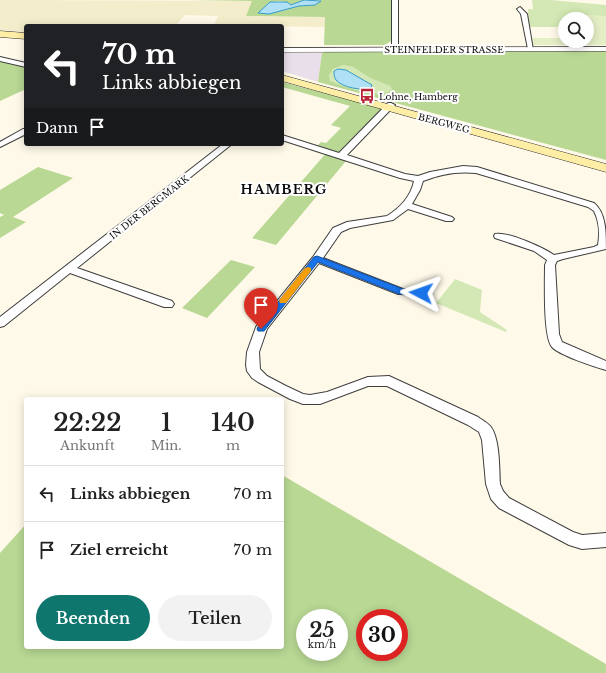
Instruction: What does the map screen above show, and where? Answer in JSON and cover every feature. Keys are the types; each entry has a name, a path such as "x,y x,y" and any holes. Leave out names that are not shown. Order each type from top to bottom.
{"main road":[{"path":"0,34 24,36"},
{"name":"BERGWEG","path":"284,79 606,168"}],"street":[{"path":"395,0 395,49"},
{"path":"520,9 524,14 531,48"},
{"name":"STEINFELDER STRASSE","path":"284,50 531,48 606,49"},
{"path":"0,59 24,65"},
{"path":"341,156 389,107"},
{"path":"0,145 24,132"},
{"path":"284,139 403,176 419,179 430,175 470,169 583,203 598,209 603,222 606,242 603,247 597,250 559,256 553,259 550,265 553,334 558,345 570,352 606,366"},
{"name":"IN DER BERGMARK","path":"0,323 225,146"},
{"path":"419,179 418,186 399,213 390,218 342,227 338,230 317,259 262,327 256,338 251,364 256,375 294,396 309,400 321,398 378,378 395,384 473,421 485,429 489,440 493,484 496,494 504,503 570,538 582,542 606,540"},
{"path":"406,205 449,219"},
{"path":"499,236 538,249 553,259"},
{"path":"317,259 402,292 421,293"},
{"path":"69,269 168,304"}],"shaded area":[{"path":"0,0 253,1 246,16 326,17 325,27 284,26 284,24 214,24 218,16 185,15 177,24 24,24 24,32 0,30"},
{"path":"284,53 322,53 318,82 284,72"}],"green space":[{"path":"190,0 304,0 291,5 282,1 269,3 266,5 264,14 299,6 310,6 321,1 320,0 392,0 391,41 385,45 324,45 325,17 246,16 252,1"},
{"path":"532,0 551,0 606,5 606,16 594,16 594,12 558,12 558,27 529,27 528,9 533,9"},
{"path":"594,16 606,16 606,45 594,45"},
{"path":"532,38 558,38 558,45 533,45"},
{"path":"328,51 606,51 606,160 318,82 322,53","holes":["343,65 353,67 370,78 390,86 392,89 386,92 371,93 353,89 330,81 329,75 333,69"]},
{"path":"0,57 24,63 24,90 0,101"},
{"path":"343,65 353,67 370,78 390,86 392,89 379,93 361,92 330,81 329,75 333,69"},
{"path":"284,83 383,109 337,156 346,161 276,245 252,238 328,151 316,147 321,142 326,143 341,128 331,125 350,106 284,88"},
{"path":"38,167 73,178 13,217 26,222 0,238 0,217 4,215 0,213 0,190"},
{"path":"231,260 255,267 207,318 182,308"},
{"path":"455,279 482,290 480,312 507,330 506,332 436,303"},
{"path":"284,476 606,664 606,673 0,673 0,553 24,526 24,649 284,649"}],"water":[{"path":"304,0 321,1 315,5 299,6 269,14 258,13 270,2 287,2 291,5"},
{"path":"338,69 346,70 372,85 370,89 352,88 339,83 334,74 334,71"}],"slow traffic":[{"path":"283,301 308,269"}],"place":[{"name":"Lohne, Hamberg","path":"367,96"}],"district":[{"name":"HAMBERG","path":"284,189"}],"route":[{"path":"261,329 317,259 402,292 421,293"}]}
